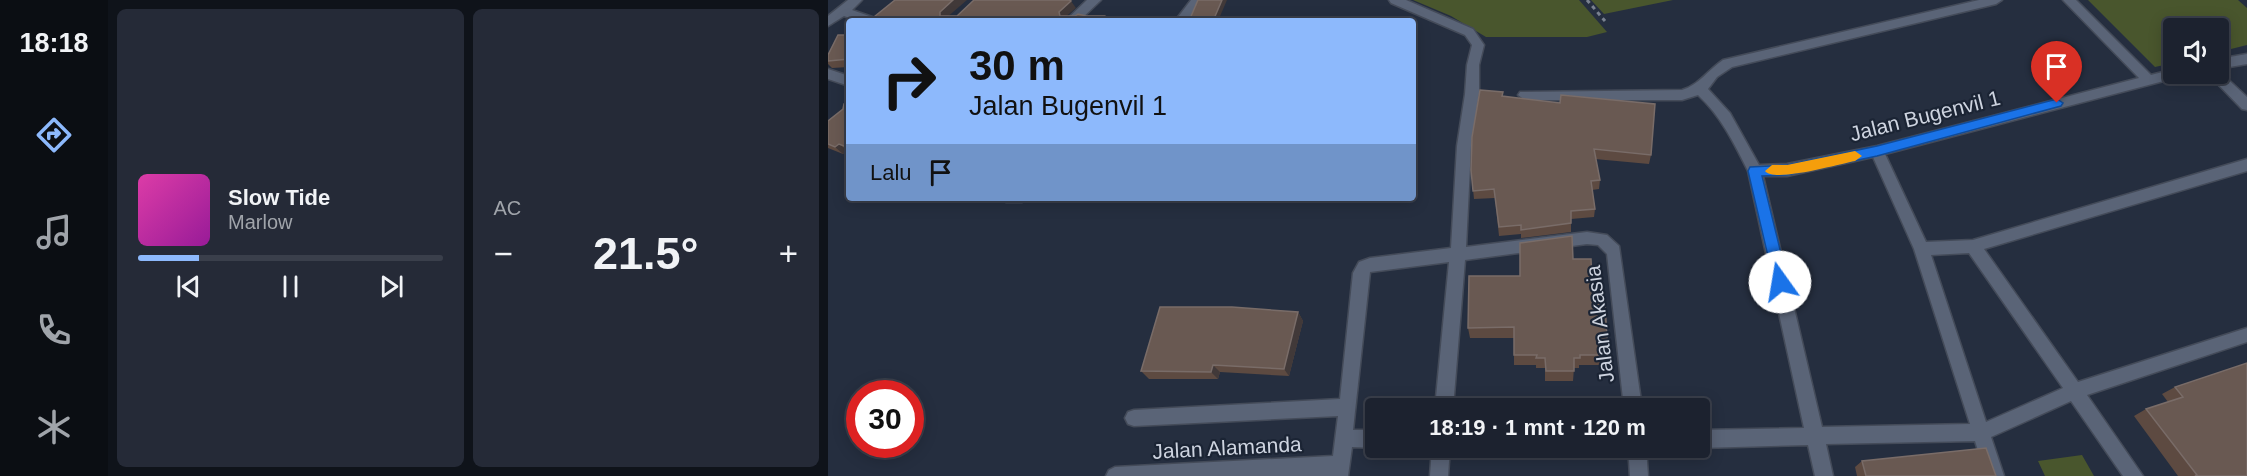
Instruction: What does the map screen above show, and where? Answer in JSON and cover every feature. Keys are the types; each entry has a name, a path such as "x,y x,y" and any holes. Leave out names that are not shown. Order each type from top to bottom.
{"street":[{"path":"828,22 856,0"},
{"path":"1076,17 1095,0"},
{"path":"1183,18 1197,0"},
{"path":"1395,0 1469,32 1478,45 1473,65 1472,94 1464,146 1458,253 1445,398"},
{"path":"1525,95 1682,95 1700,90 1712,74 1728,63 1996,0"},
{"path":"2069,0 2146,79"},
{"path":"843,11 863,18"},
{"path":"1076,17 1095,18"},
{"path":"2229,62 2247,59"},
{"path":"828,74 846,80"},
{"name":"Jalan Bugenvil 1","path":"1755,171 1787,170 1877,151 2163,76"},
{"path":"2225,84 2247,105"},
{"path":"1700,90 1717,103 1755,171 1824,476"},
{"path":"1877,151 1922,249 1995,476"},
{"path":"1922,249 1973,246 2247,165"},
{"name":"Jalan Akasia","path":"1458,253 1587,238 1602,239 1614,250 1632,398"},
{"path":"1973,246 2134,476"},
{"path":"1339,471 1345,438 1361,273 1364,267 1458,253"},
{"path":"1710,439 1817,438 1982,432 2074,391 2247,335"},
{"path":"1134,418 1347,407"},
{"path":"1345,438 1365,439"},
{"path":"1438,476 1440,458"},
{"path":"1638,458 1639,476"},
{"name":"Jalan Alamanda","path":"1115,476 1339,471"}],"path":[{"path":"1587,0 1605,21"}],"green space":[{"path":"1413,0 1579,0 1607,32 1587,37 1486,37 1451,16"},
{"path":"1591,0 1673,0 1604,14"},
{"path":"2088,0 2238,0 2247,8 2247,45 2229,50 2229,18 2163,18 2163,65 2155,67"},
{"path":"2082,455 2094,476 2045,476 2038,461"}],"building":[{"path":"895,0 953,0 940,12 940,16 957,16 974,0 1069,0 1071,1 1059,12 1060,16 1078,14 1104,16 1102,18 873,18"},
{"path":"1198,0 1222,0 1214,18 1190,18"},
{"path":"838,35 846,35 846,59 828,61 828,55"},
{"path":"1480,90 1503,92 1502,96 1560,103 1561,95 1655,104 1651,155 1594,149 1600,180 1591,181 1595,209 1571,211 1571,223 1521,230 1521,225 1499,227 1494,189 1473,191 1472,137"},
{"path":"846,102 846,147 839,144 835,147 828,144 828,121 843,109"},
{"path":"1572,236 1573,259 1591,259 1593,304 1605,303 1608,355 1580,355 1580,358 1574,358 1574,371 1546,371 1545,358 1536,358 1537,355 1514,355 1514,327 1468,328 1469,276 1520,276 1520,243"},
{"path":"1160,307 1232,307 1298,312 1284,369 1213,365 1211,372 1141,371"},
{"path":"2247,363 2247,476 2195,476 2197,475 2146,409 2183,397 2175,387"},
{"path":"1986,448 1996,476 1866,476 1862,461"}],"slow traffic":[{"path":"1772,171 1855,156"}],"route":[{"path":"1780,282 1755,171 1787,170 1877,151 2057,103"}]}
